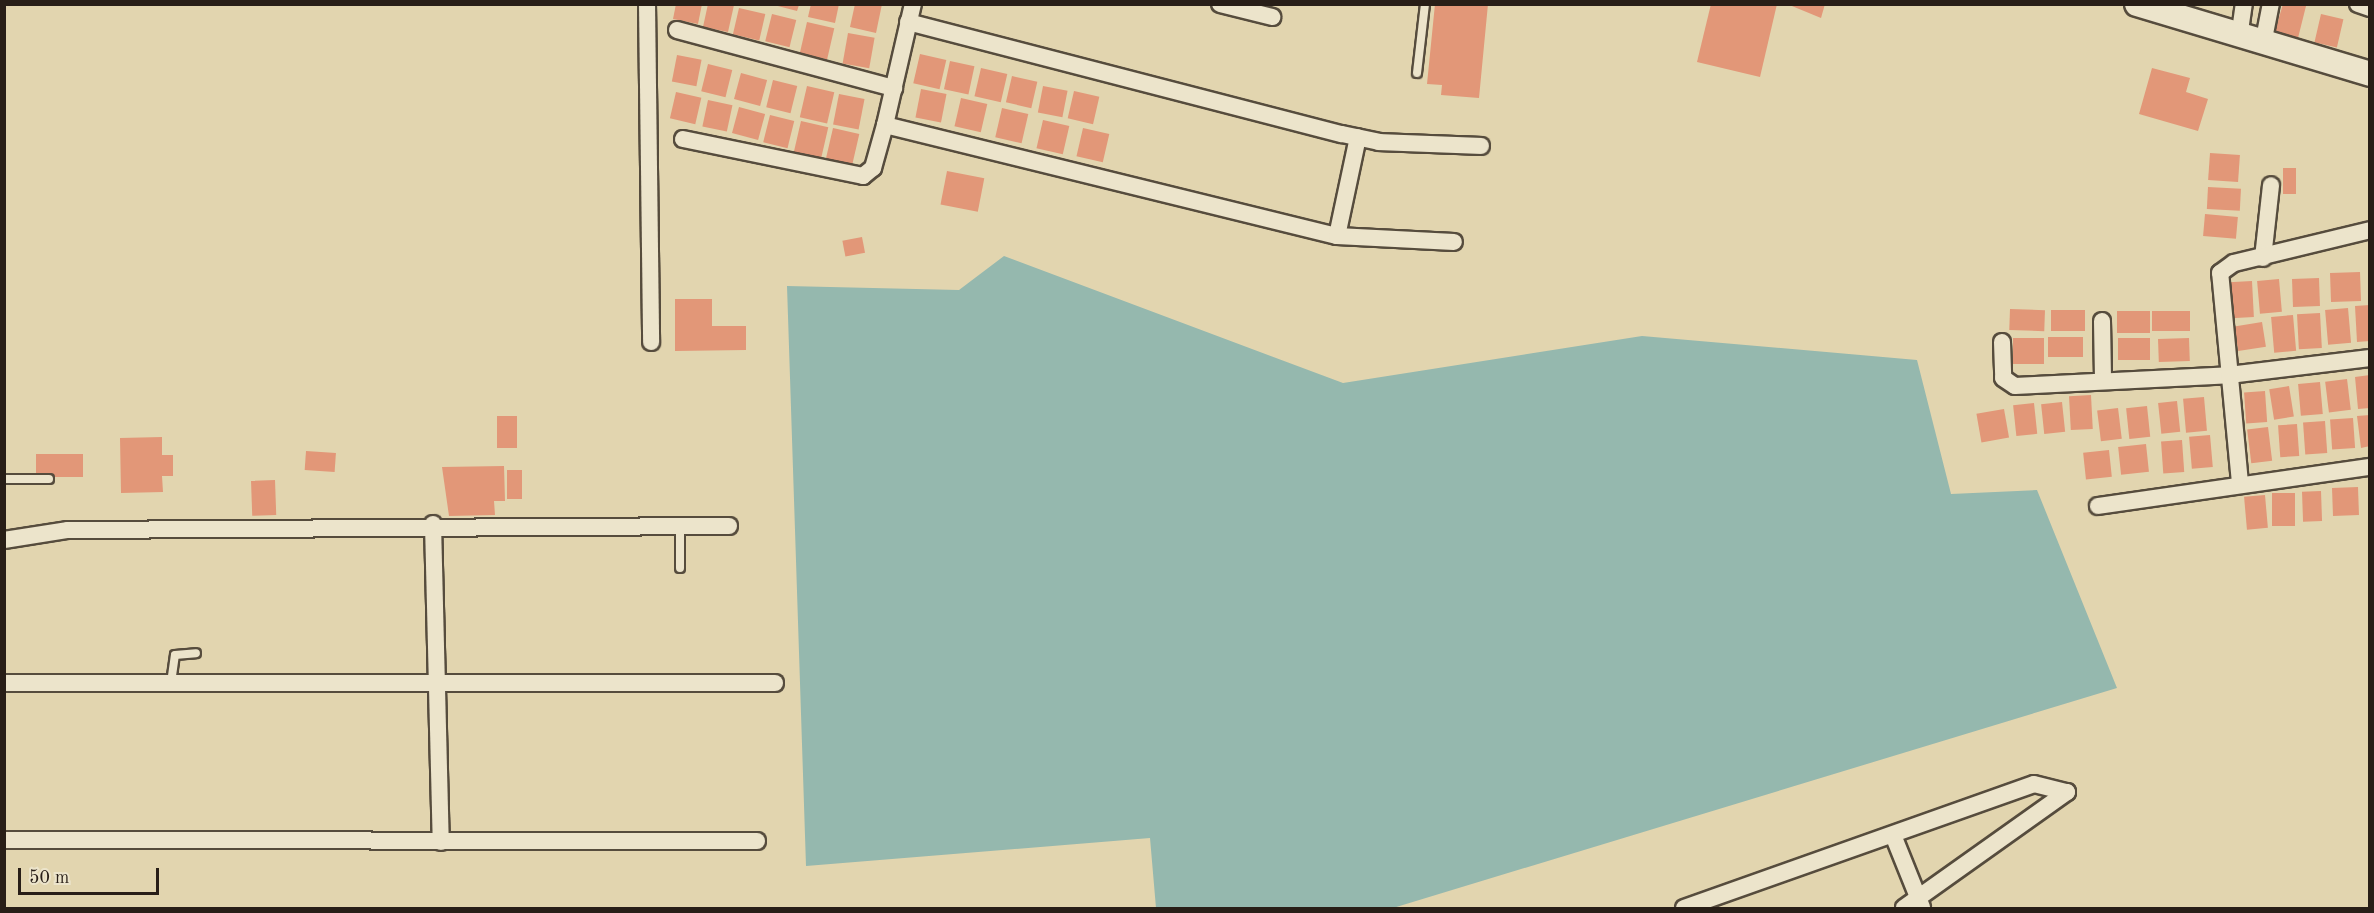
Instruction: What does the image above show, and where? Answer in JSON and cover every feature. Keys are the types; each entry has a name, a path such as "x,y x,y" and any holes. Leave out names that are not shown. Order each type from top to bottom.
{"street":[{"path":"647,4 651,342"},
{"path":"683,139 863,176 873,168 913,4"},
{"path":"1220,4 1272,17"},
{"path":"2137,4 2240,31 2370,74"},
{"path":"2240,31 2244,4"},
{"path":"2264,39 2271,4"},
{"path":"2358,4 2370,8"},
{"path":"908,22 1358,137 1481,146"},
{"path":"677,30 894,88"},
{"path":"885,125 1337,236 1454,242"},
{"path":"1337,236 1358,137"},
{"path":"2263,258 2271,184"},
{"path":"2240,483 2218,279 2226,266 2370,230"},
{"path":"2102,321 2103,381"},
{"path":"2002,342 2009,384 2229,375 2370,358"},
{"path":"2098,506 2240,483 2370,467"},
{"path":"433,524 440,683 441,842"},
{"path":"4,540 68,530 433,524 729,526"},
{"path":"4,683 775,682"},
{"path":"1684,909 2034,784 2067,792 1915,905 1893,836"},
{"path":"4,840 757,841"}],"lane":[{"path":"1417,73 1425,4"},
{"path":"4,479 49,479"},
{"path":"680,526 680,568"},
{"path":"171,683 175,655 196,653"}],"water":[{"path":"1004,256 1343,383 1642,336 1917,360 1951,494 2037,490 2117,688 1393,908 1156,908 1150,838 806,866 787,286 959,290"}],"building":[{"path":"676,4 702,4 698,24 673,19"},
{"path":"708,4 734,5 728,32 703,27"},
{"path":"811,4 839,4 835,23 808,17"},
{"path":"855,4 882,4 876,33 850,27"},
{"path":"1435,4 1488,4 1479,98 1441,95 1442,85 1427,84"},
{"path":"1711,4 1777,4 1760,77 1697,62"},
{"path":"1787,4 1825,4 1821,18"},
{"path":"2283,4 2306,6 2298,38 2275,31"},
{"path":"774,5 799,5 797,11"},
{"path":"739,8 765,14 759,40 733,34"},
{"path":"772,14 796,20 789,47 765,41"},
{"path":"2321,14 2343,19 2337,47 2314,42"},
{"path":"807,22 834,28 827,59 800,53"},
{"path":"848,33 875,38 869,68 843,64"},
{"path":"920,54 946,60 940,89 913,83"},
{"path":"677,55 702,60 696,86 672,82"},
{"path":"950,61 974,66 968,95 944,89"},
{"path":"708,64 732,70 725,97 701,91"},
{"path":"981,68 1007,74 1001,102 974,96"},
{"path":"2152,68 2190,78 2186,92 2208,99 2198,131 2139,114"},
{"path":"741,73 767,80 760,106 734,99"},
{"path":"1012,76 1037,82 1031,108 1006,102"},
{"path":"773,80 797,86 790,113 766,107"},
{"path":"807,86 834,92 827,123 800,117"},
{"path":"1043,86 1068,91 1062,117 1038,113"},
{"path":"921,89 947,94 941,122 915,117"},
{"path":"1074,91 1099,97 1093,124 1068,118"},
{"path":"676,92 701,98 695,124 670,118"},
{"path":"839,94 865,99 859,129 833,124"},
{"path":"961,98 987,104 981,132 954,126"},
{"path":"708,100 732,105 727,132 702,126"},
{"path":"739,107 765,114 758,140 732,133"},
{"path":"1002,108 1028,114 1022,143 995,137"},
{"path":"770,115 794,121 787,148 763,142"},
{"path":"1043,120 1069,126 1063,154 1036,148"},
{"path":"801,121 828,127 821,158 794,152"},
{"path":"833,128 859,134 852,165 826,159"},
{"path":"1083,128 1109,134 1103,162 1076,156"},
{"path":"2210,153 2240,155 2238,182 2208,180"},
{"path":"2283,168 2296,168 2296,194 2283,194"},
{"path":"947,171 984,178 978,212 941,204"},
{"path":"2208,187 2241,189 2240,211 2207,209"},
{"path":"2205,214 2238,217 2236,239 2203,236"},
{"path":"862,237 865,253 845,257 842,241"},
{"path":"2360,272 2361,301 2331,302 2330,273"},
{"path":"2319,278 2320,306 2293,307 2292,279"},
{"path":"2279,279 2282,312 2260,314 2257,281"},
{"path":"2252,281 2254,317 2231,318 2229,282"},
{"path":"675,299 712,299 712,326 746,326 746,350 675,351"},
{"path":"2370,305 2370,341 2357,342 2355,306"},
{"path":"2348,308 2351,343 2328,345 2325,310"},
{"path":"2010,309 2045,310 2044,331 2009,330"},
{"path":"2051,310 2085,310 2085,331 2051,331"},
{"path":"2117,311 2150,311 2150,333 2117,333"},
{"path":"2152,311 2190,311 2190,331 2152,331"},
{"path":"2320,313 2322,348 2299,349 2297,314"},
{"path":"2293,315 2296,351 2274,353 2271,317"},
{"path":"2262,322 2266,347 2238,351 2234,326"},
{"path":"2048,337 2083,337 2083,357 2048,357"},
{"path":"2013,338 2044,338 2044,364 2013,364"},
{"path":"2118,338 2150,338 2150,360 2118,360"},
{"path":"2189,338 2190,361 2159,362 2158,339"},
{"path":"2370,375 2370,408 2358,409 2355,377"},
{"path":"2347,379 2351,410 2329,412 2325,382"},
{"path":"2320,382 2323,414 2301,416 2298,384"},
{"path":"2289,386 2294,417 2274,420 2269,389"},
{"path":"2265,391 2267,422 2246,423 2244,392"},
{"path":"2091,395 2093,429 2071,430 2069,396"},
{"path":"2204,397 2207,431 2186,433 2183,399"},
{"path":"2177,401 2180,432 2161,434 2158,403"},
{"path":"2062,402 2065,432 2044,434 2041,404"},
{"path":"2034,403 2037,434 2016,436 2013,405"},
{"path":"2147,406 2150,437 2129,439 2126,408"},
{"path":"2118,408 2122,439 2101,441 2097,411"},
{"path":"2004,409 2009,438 1981,442 1976,414"},
{"path":"2370,415 2370,446 2361,448 2357,416"},
{"path":"497,416 517,416 517,448 497,448"},
{"path":"2353,418 2355,448 2332,450 2330,420"},
{"path":"2325,421 2327,453 2305,454 2303,423"},
{"path":"2297,424 2299,456 2280,457 2278,425"},
{"path":"2268,427 2272,461 2251,463 2247,430"},
{"path":"2210,435 2213,467 2192,469 2189,437"},
{"path":"162,437 162,455 173,455 173,476 162,476 163,492 121,493 120,438"},
{"path":"2182,440 2184,472 2163,473 2161,441"},
{"path":"2146,444 2149,472 2121,475 2118,447"},
{"path":"2109,450 2112,477 2086,480 2083,453"},
{"path":"306,451 336,453 335,472 305,470"},
{"path":"36,454 83,454 83,477 36,477"},
{"path":"504,466 505,501 494,501 495,515 449,516 442,467"},
{"path":"507,470 522,470 522,499 507,499"},
{"path":"275,480 276,515 252,516 251,481"},
{"path":"2358,487 2359,515 2333,516 2332,488"},
{"path":"2321,491 2322,521 2303,522 2302,492"},
{"path":"2272,493 2295,493 2295,526 2272,526"},
{"path":"2265,495 2268,528 2247,530 2244,497"}]}
